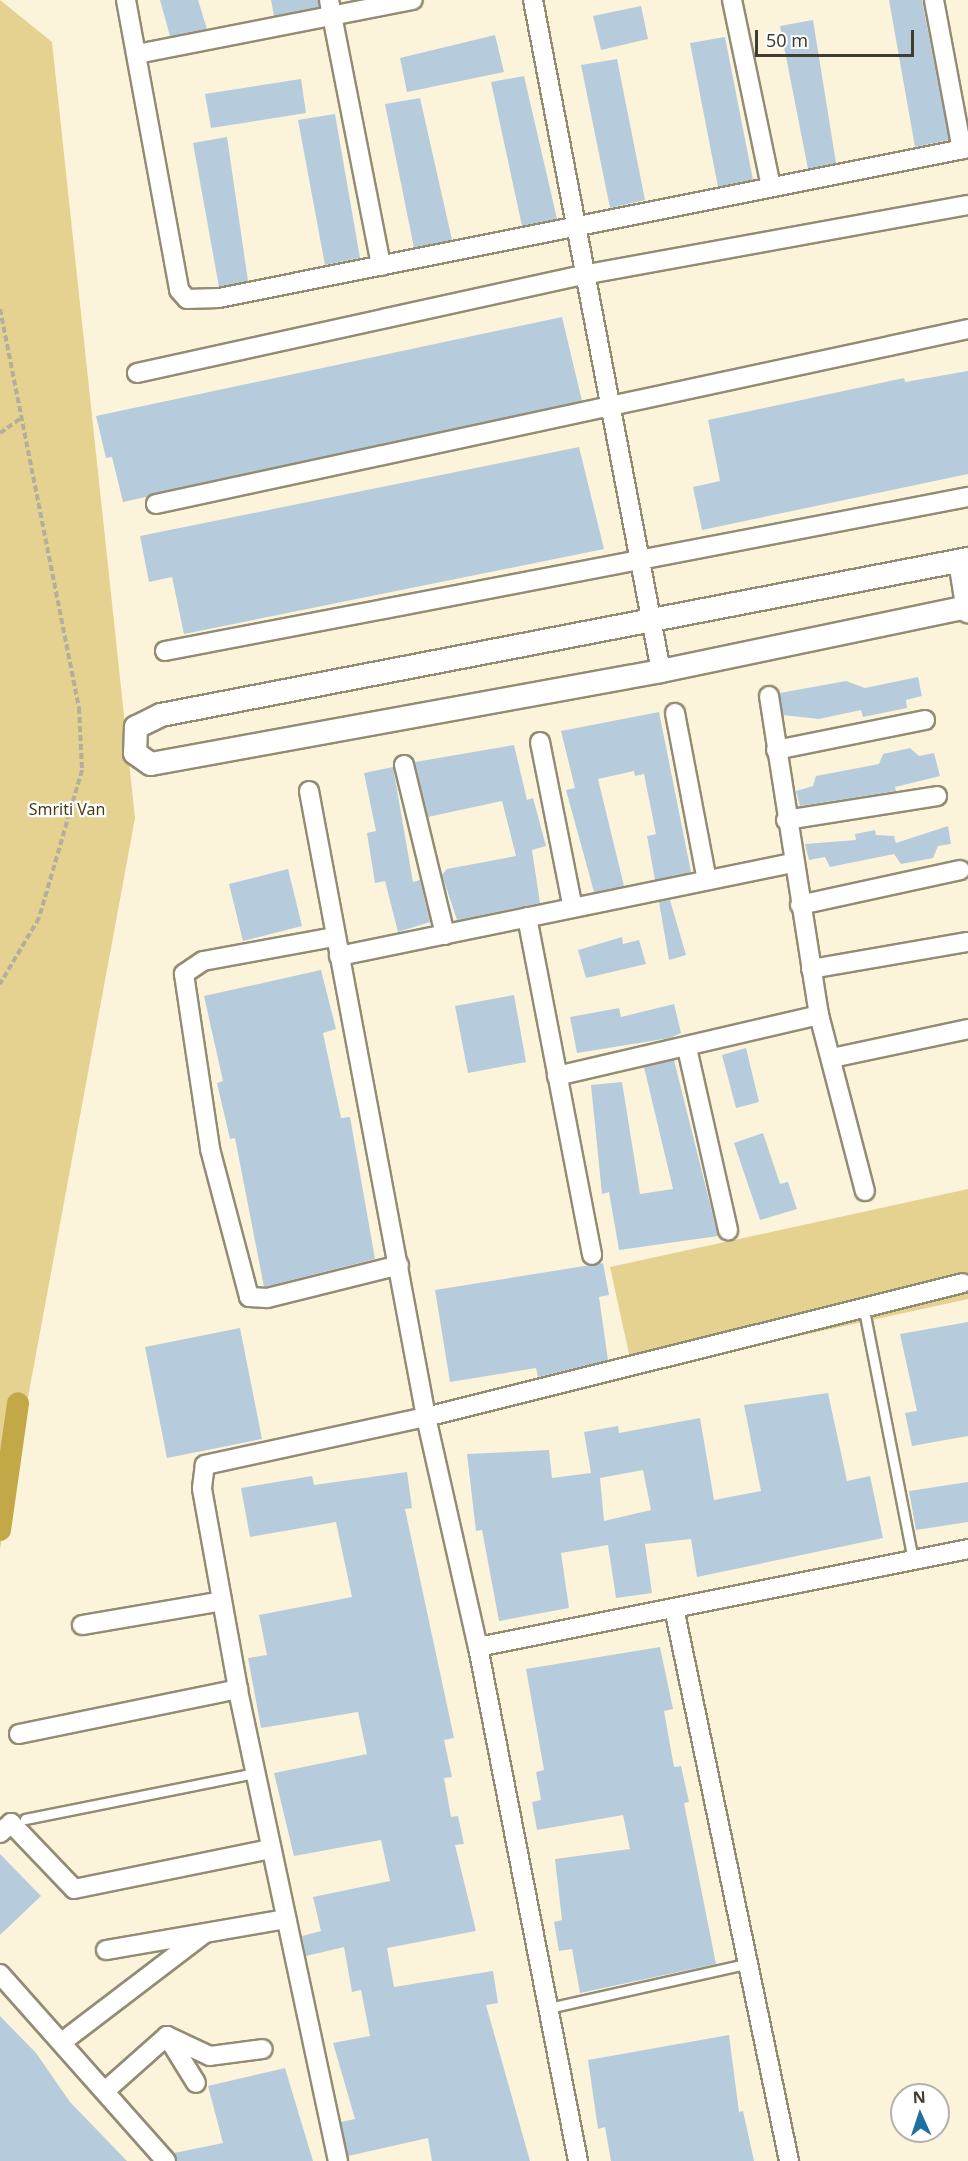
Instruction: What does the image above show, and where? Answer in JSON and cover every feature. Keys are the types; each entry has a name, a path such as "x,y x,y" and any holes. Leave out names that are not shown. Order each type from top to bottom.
{"street":[{"path":"126,0 179,290 187,299 219,298 965,149 934,0"},
{"path":"137,54 331,8 413,0"},
{"path":"532,0 614,404 642,555 650,619 661,671"},
{"path":"732,0 771,188"},
{"path":"331,8 381,266"},
{"path":"137,373 588,274 968,205"},
{"path":"156,504 968,329"},
{"path":"165,651 642,555 968,497"},
{"path":"964,560 968,608 661,671 151,764 135,753 136,728 161,714 650,619 964,560"},
{"path":"769,696 792,862 819,1015 865,1191"},
{"path":"675,713 707,880"},
{"path":"776,750 925,720"},
{"path":"540,742 573,908"},
{"path":"404,765 445,935"},
{"path":"309,791 334,937 399,1265 426,1417 478,1647 578,2161"},
{"path":"786,820 937,796"},
{"path":"339,956 792,862"},
{"path":"800,905 960,870"},
{"path":"527,917 592,1255"},
{"path":"334,937 203,961 184,974 210,1149 249,1297 267,1298 399,1265"},
{"path":"811,969 968,942"},
{"path":"557,1076 687,1048 819,1015"},
{"path":"832,1058 968,1029"},
{"path":"687,1048 728,1230"},
{"path":"338,2161 238,1689 202,1488 205,1465 426,1417 863,1305 963,1283"},
{"path":"478,1647 968,1549"},
{"path":"82,1625 222,1601"},
{"path":"674,1608 746,1964 789,2161"},
{"path":"20,1734 238,1689"},
{"path":"0,1833 11,1823 74,1889 271,1849"},
{"path":"106,1950 286,1919"},
{"path":"62,2042 206,1933"},
{"path":"0,1974 166,2161"},
{"path":"105,2091 166,2036"},
{"path":"166,2036 210,2056 263,2049"},
{"path":"166,2036 196,2083"}],"lane":[{"path":"863,1305 913,1560"},
{"path":"24,1819 255,1773"},
{"path":"549,2008 746,1964"}],"path":[{"path":"0,309 79,708 82,770 39,918 0,984"},
{"path":"0,433 20,418"}],"green space":[{"name":"Smriti Van","path":"0,0 52,42 135,818 0,1549"},
{"path":"968,1189 968,1299 633,1372 610,1267"}],"building":[{"path":"160,0 198,0 207,29 170,36"},
{"path":"271,0 318,0 319,7 274,16"},
{"path":"889,0 922,0 949,140 915,147"},
{"path":"641,6 648,39 601,50 593,16"},
{"path":"813,20 836,163 808,169 780,26"},
{"path":"495,35 504,72 407,92 400,58"},
{"path":"725,37 753,180 718,187 690,43"},
{"path":"617,59 645,200 610,208 581,65"},
{"path":"524,76 557,219 522,226 491,82"},
{"path":"301,79 306,113 211,128 205,94"},
{"path":"420,98 452,240 414,248 385,104"},
{"path":"335,114 360,258 325,265 298,120"},
{"path":"227,137 248,281 219,287 193,143"},
{"path":"562,317 582,401 123,502 112,457 106,458 96,416"},
{"path":"968,371 968,474 702,530 693,487 720,481 708,420 904,378 905,382"},
{"path":"579,447 604,549 184,634 172,577 149,582 140,536"},
{"path":"918,677 922,696 906,700 907,708 863,717 861,710 819,719 783,715 780,693 846,681 865,688"},
{"path":"659,712 691,872 655,880 647,836 656,834 644,774 635,776 634,771 598,779 624,886 594,892 566,790 575,788 561,731"},
{"path":"514,745 527,800 533,798 546,846 532,850 540,903 457,920 442,875 447,869 516,856 502,801 428,817 415,762"},
{"path":"910,748 919,756 934,753 940,776 895,787 896,791 800,806 796,791 813,786 816,776 879,764 883,754"},
{"path":"393,767 413,882 420,880 430,922 398,932 385,881 375,883 367,833 376,831 364,773"},
{"path":"948,826 951,844 938,846 933,858 901,864 894,854 830,867 825,857 809,860 805,844 856,840 855,834 875,830 876,835 894,836 896,843"},
{"path":"288,869 302,926 243,941 229,884"},
{"path":"670,900 686,955 669,960 659,902"},
{"path":"622,937 623,944 639,940 646,964 586,978 578,950"},
{"path":"321,970 336,1029 323,1033 341,1118 350,1117 375,1259 264,1287 235,1138 230,1139 217,1083 223,1081 204,996"},
{"path":"514,995 526,1062 468,1073 455,1006"},
{"path":"674,1004 681,1033 670,1038 577,1053 570,1017 619,1008 621,1017"},
{"path":"746,1048 759,1102 736,1108 722,1055"},
{"path":"674,1060 718,1236 619,1250 609,1192 602,1194 591,1085 622,1082 640,1194 673,1189 644,1067"},
{"path":"763,1133 780,1184 788,1182 797,1209 760,1220 734,1143"},
{"path":"603,1263 609,1295 599,1297 608,1360 538,1377 536,1368 450,1382 435,1290"},
{"path":"968,1322 968,1436 912,1446 905,1413 917,1411 900,1334"},
{"path":"240,1328 262,1439 167,1458 145,1347"},
{"path":"828,1393 847,1481 870,1476 883,1538 697,1577 691,1539 645,1544 652,1593 616,1598 608,1545 561,1553 569,1608 499,1621 482,1530 476,1531 467,1454 549,1450 552,1478 591,1473 584,1432 618,1426 619,1433 700,1418 714,1500 761,1491 744,1405","holes":["643,1470 651,1510 604,1521 600,1478"]},
{"path":"407,1472 412,1508 405,1509 454,1738 444,1740 452,1777 444,1778 451,1817 458,1816 464,1844 455,1845 476,1931 387,1948 394,1987 493,1971 498,2003 486,2005 530,2161 432,2161 428,2138 348,2156 341,2122 355,2119 333,2043 370,2036 361,1990 352,1992 344,1947 306,1956 302,1936 321,1931 313,1897 390,1881 381,1840 294,1856 274,1773 367,1754 358,1712 261,1728 248,1658 267,1655 259,1615 352,1597 336,1522 250,1537 241,1488 312,1476 314,1485"},
{"path":"968,1482 968,1522 916,1530 909,1491"},
{"path":"660,1647 673,1709 664,1711 674,1767 681,1766 689,1802 684,1803 716,1964 580,1993 572,1949 559,1951 554,1922 562,1920 555,1859 630,1849 623,1815 537,1830 532,1802 541,1800 536,1772 544,1770 526,1669"},
{"path":"0,1854 41,1896 0,1935"},
{"path":"0,2016 36,2053 70,2102 127,2161 0,2161"},
{"path":"729,2035 739,2112 743,2111 754,2161 611,2161 605,2127 598,2129 588,2060"},
{"path":"285,2068 313,2161 177,2161 174,2153 223,2143 208,2086"}],"waterway":[{"path":"0,1530 18,1403"}]}
